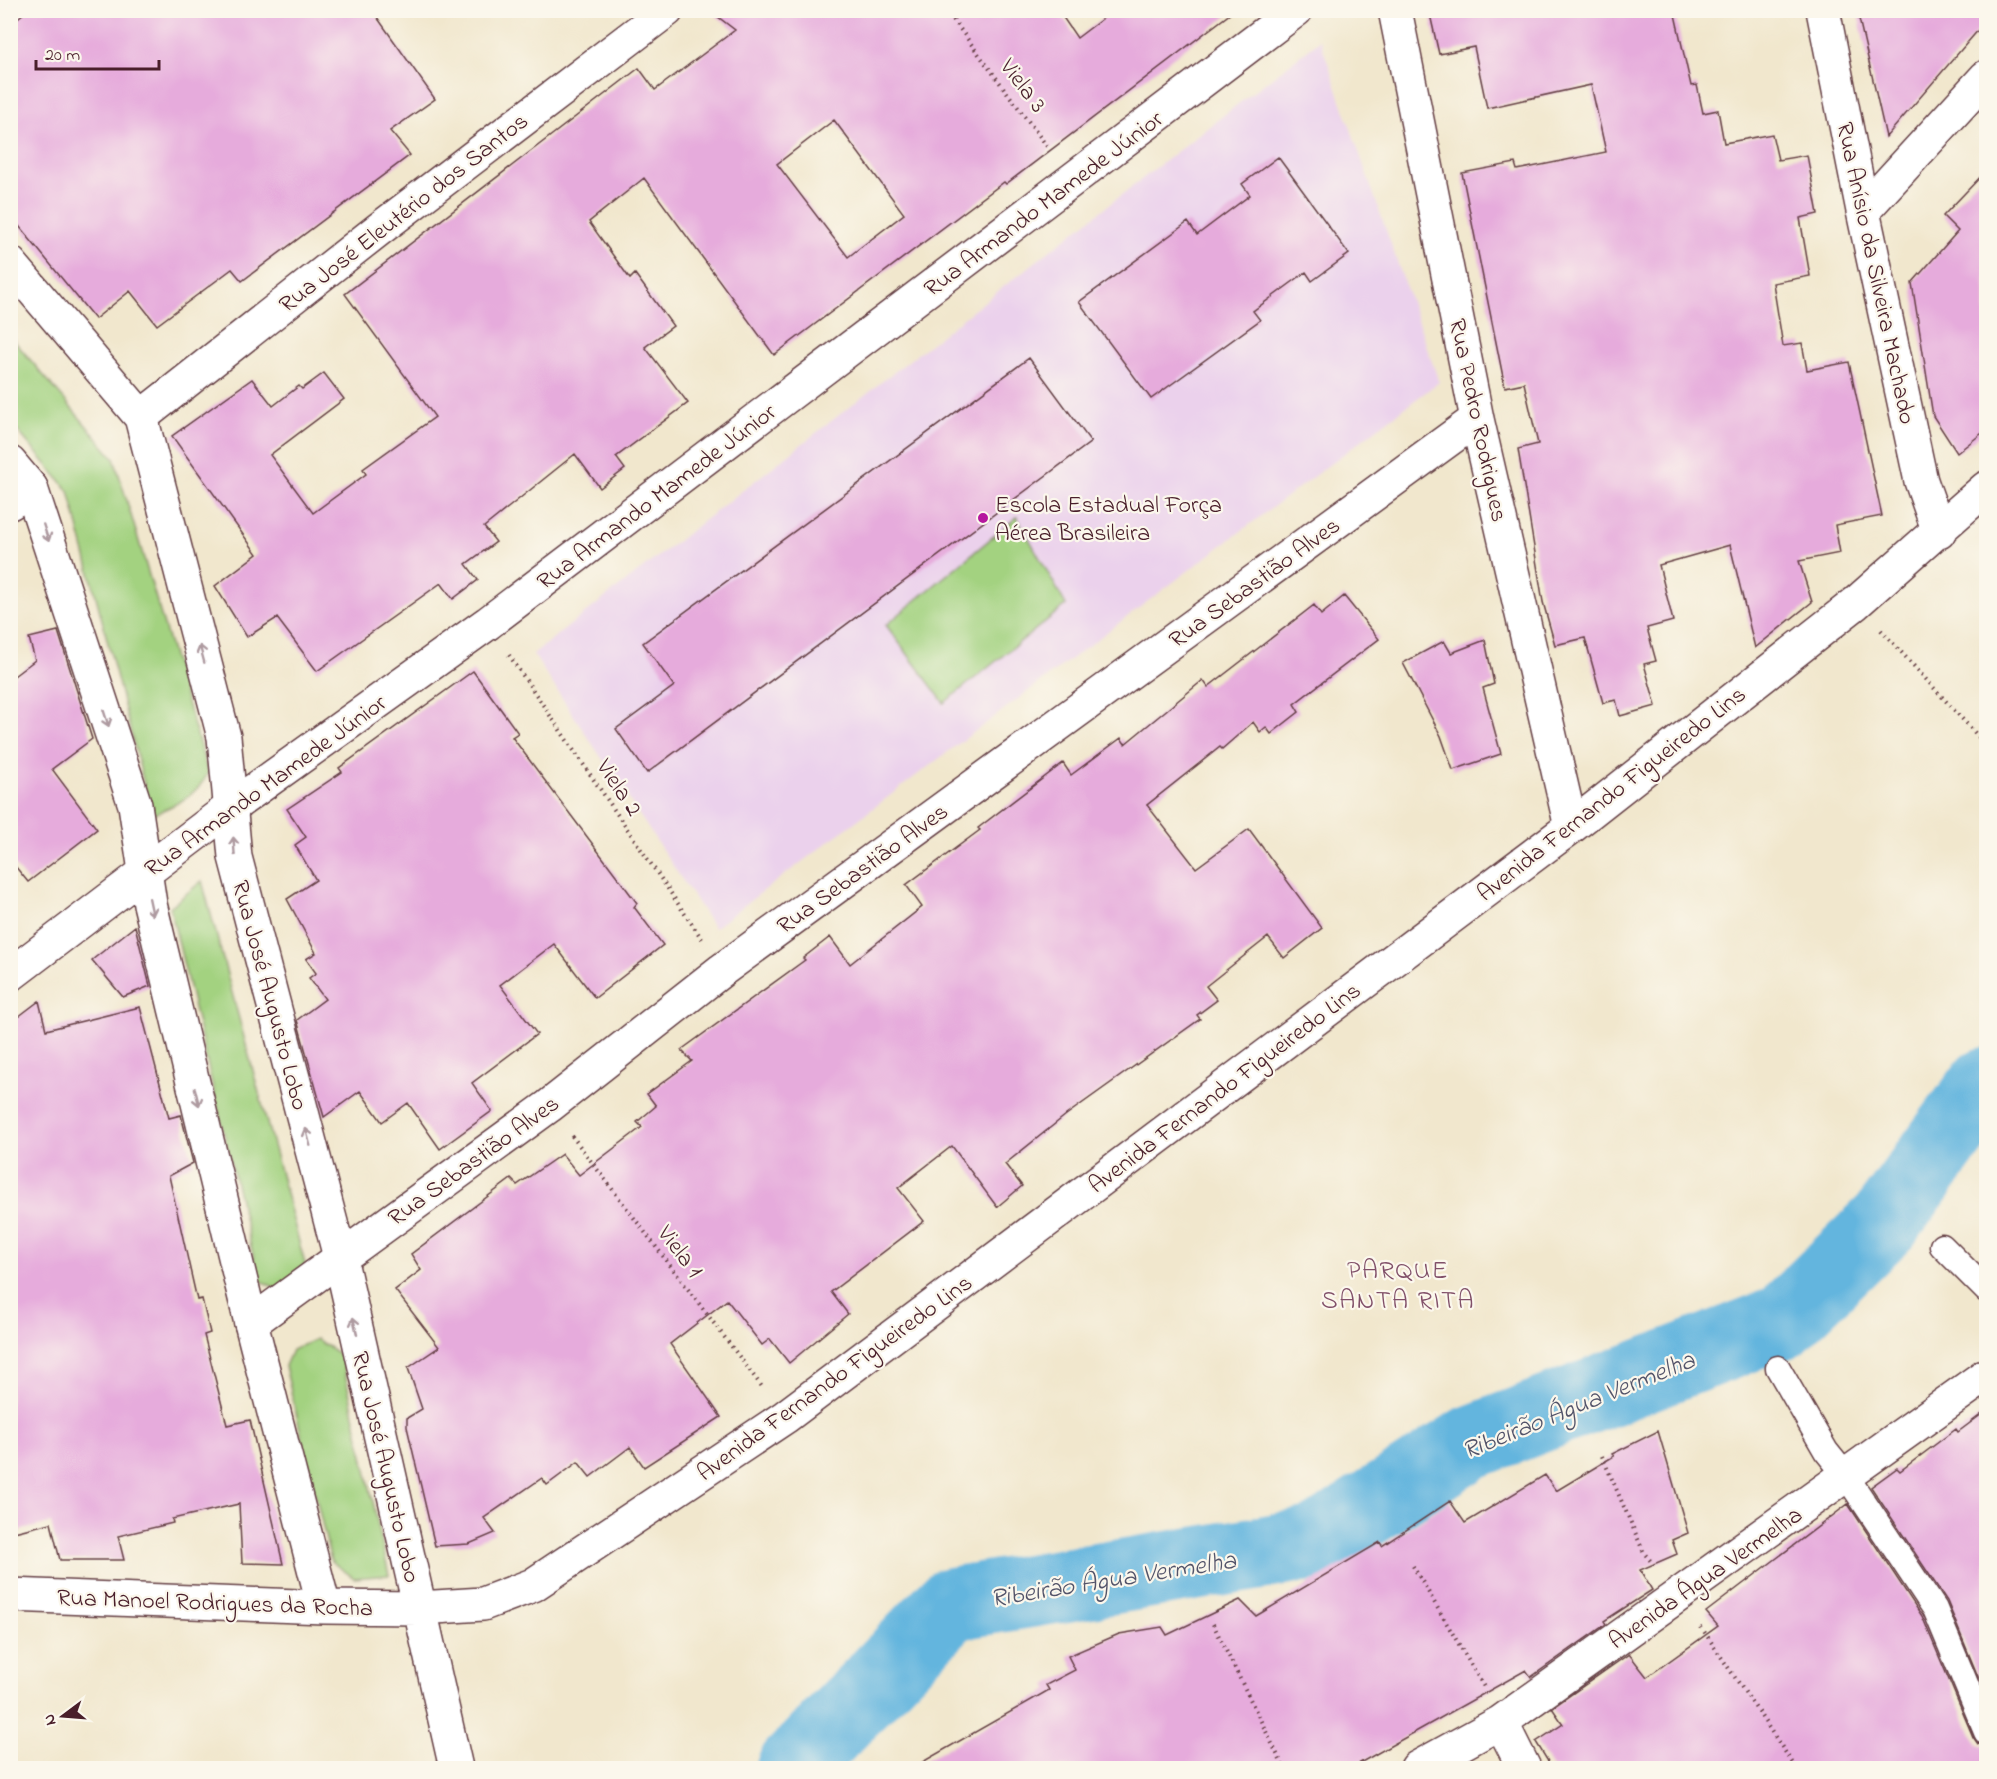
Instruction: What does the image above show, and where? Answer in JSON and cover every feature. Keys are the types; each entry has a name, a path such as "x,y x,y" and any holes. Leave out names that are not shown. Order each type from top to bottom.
{"street":[{"name":"Rua José Eleutério dos Santos","path":"141,417 378,230 667,10"},
{"name":"Rua Armando Mamede Júnior","path":"10,975 231,807 488,623 1296,10"},
{"name":"Rua Pedro Rodrigues","path":"1395,10 1477,419 1571,827"},
{"name":"Rua Anísio da Silveira Machado","path":"1823,10 1863,212 1921,481 1939,532"},
{"path":"1863,212 1986,77"},
{"name":"Rua José Augusto Lobo","path":"10,263 141,417 224,737 235,857 340,1257 456,1768"},
{"name":"Rua Sebastião Alves","path":"251,1323 549,1106 722,970 1477,419"},
{"path":"10,463 135,805 150,904 251,1323 324,1607"},
{"name":"Avenida Fernando Figueiredo Lins","path":"419,1608 483,1604 533,1585 785,1417 1571,827 1856,603 1939,532 1986,488"},
{"name":"Avenida Água Vermelha","path":"1418,1768 1501,1722 1847,1477 1986,1375"},
{"name":"Rua Manoel Rodrigues da Rocha","path":"10,1595 324,1607 419,1608"},
{"path":"1501,1722 1524,1768"}],"lane":[{"path":"1942,1246 1986,1290"},
{"path":"1778,1368 1826,1451 1847,1477 1935,1609 1986,1732"}],"path":[{"name":"Viela 3","path":"946,10 1073,181"},
{"path":"1856,603 1986,745"},
{"name":"Viela 2","path":"488,623 722,970"},
{"name":"Viela 1","path":"549,1106 785,1417"},
{"path":"1413,1566 1487,1692 1501,1722"},
{"path":"1213,1624 1284,1768"}],"shaded area":[{"name":"Escola Estadual Força Aérea Brasileira","path":"1320,40 1439,382 714,928 533,654"}],"green space":[{"path":"10,336 114,458 208,773 192,794 152,815 69,491 11,423"},
{"path":"1017,517 1066,605 944,703 886,625"},
{"path":"202,881 305,1264 282,1291 259,1280 170,907"},
{"path":"316,1339 341,1355 389,1575 354,1578 331,1561 285,1366 292,1350"}],"building":[{"path":"28,10 372,10 435,99 390,131 410,155 242,281 232,269 157,325 130,291 95,319 10,215 10,24"},
{"path":"709,10 1058,10 1077,38 1114,10 1235,10 1006,184 1004,182 774,355 644,178 589,222 630,279 635,274 673,326 645,347 688,403 616,457 625,469 600,488 575,454 484,527 496,542 466,564 478,580 453,599 441,583 317,671 277,618 247,637 215,586 257,554 172,436 252,379 273,406 299,386 302,389 324,373 344,399 270,455 313,513 366,474 363,469 435,417 345,294 639,68 655,90 735,30","holes":["834,120 904,214 848,257 777,164"]},
{"path":"1429,10 1674,10 1691,86 1697,85 1703,113 1718,110 1724,143 1772,134 1778,160 1807,155 1818,214 1800,218 1810,276 1773,283 1783,346 1802,343 1807,370 1849,362 1882,516 1835,525 1840,553 1799,561 1812,602 1755,648 1730,545 1659,565 1673,621 1647,628 1656,661 1644,664 1656,706 1620,716 1616,700 1603,703 1585,638 1555,645 1543,602 1518,449 1538,444 1524,383 1505,387 1462,173 1515,163 1517,170 1606,152 1591,85 1487,108 1474,47 1439,54"},
{"path":"1857,10 1986,10 1986,21 1886,137"},
{"path":"1278,157 1349,254 1312,281 1306,272 1253,311 1260,320 1151,399 1079,302 1188,222 1197,235 1250,195 1242,184"},
{"path":"1986,171 1986,430 1957,453 1933,416 1912,283 1958,231 1943,216"},
{"path":"1029,358 1091,442 647,773 616,729 674,686 643,643"},
{"path":"1344,596 1379,639 1294,704 1299,712 1271,734 1266,727 1260,732 1253,722 1222,749 1220,747 1147,805 1196,868 1249,829 1322,928 1284,958 1268,937 1206,986 1217,1000 1197,1015 1200,1019 1066,1115 1005,1164 1022,1186 997,1207 952,1146 898,1188 924,1221 831,1292 848,1314 789,1363 770,1339 762,1345 727,1300 670,1344 721,1417 644,1467 630,1447 590,1477 578,1462 547,1485 542,1478 484,1518 495,1533 469,1544 435,1546 407,1427 407,1418 422,1409 408,1368 439,1347 395,1290 421,1270 411,1254 511,1179 517,1185 562,1154 579,1175 642,1127 637,1122 656,1106 647,1094 692,1061 681,1050 805,960 803,958 830,937 850,964 922,907 906,885 980,830 978,828 1063,763 1071,775 1121,738 1125,744 1203,680 1208,687 1314,605 1321,615"},
{"path":"58,631 92,739 52,769 97,829 28,882 10,860 10,679 35,660 29,638"},
{"path":"1485,640 1494,684 1483,688 1501,754 1453,770 1441,736 1403,663 1444,641 1451,653"},
{"path":"473,671 518,733 512,737 637,903 634,907 663,945 595,998 554,944 500,985 537,1034 472,1083 492,1111 440,1149 408,1103 382,1122 360,1091 324,1117 297,1020 325,999 309,978 316,973 306,959 316,953 287,899 316,880 295,845 306,837 287,809 342,772 339,768"},
{"path":"135,926 150,986 123,997 92,960"},
{"path":"39,1001 46,1030 140,1007 169,1118 181,1115 193,1163 169,1176 197,1300 202,1299 210,1333 204,1335 227,1425 250,1420 283,1564 242,1563 239,1504 172,1519 173,1523 118,1536 124,1560 60,1560 51,1523 10,1533 10,1023"},
{"path":"1986,1411 1986,1696 1947,1601 1871,1487 1897,1468 1900,1471 1956,1429 1958,1432"},
{"path":"1658,1431 1688,1533 1672,1540 1677,1554 1640,1570 1652,1590 1604,1621 1606,1624 1531,1677 1526,1670 1351,1768 912,1768 1049,1690 1046,1685 1075,1670 1068,1656 1119,1634 1162,1627 1167,1635 1240,1600 1256,1616 1380,1542 1382,1546 1450,1501 1465,1523 1545,1475 1556,1491 1614,1456 1612,1454"},
{"path":"1848,1504 1922,1616 1973,1737 1978,1744 1986,1746 1986,1768 1552,1768 1536,1742 1563,1724 1552,1708 1629,1654 1647,1677 1718,1626 1706,1612"}],"waterway":[{"name":"Ribeirão Água Vermelha","path":"793,1768 951,1604 1314,1544 1470,1443 1782,1322 1885,1222 1986,1084"}],"place":[{"name":"Escola Estadual Força Aérea Brasileira","path":"983,518"}],"district":[{"name":"PARQUE SANTA RITA","path":"1398,1284"}]}
